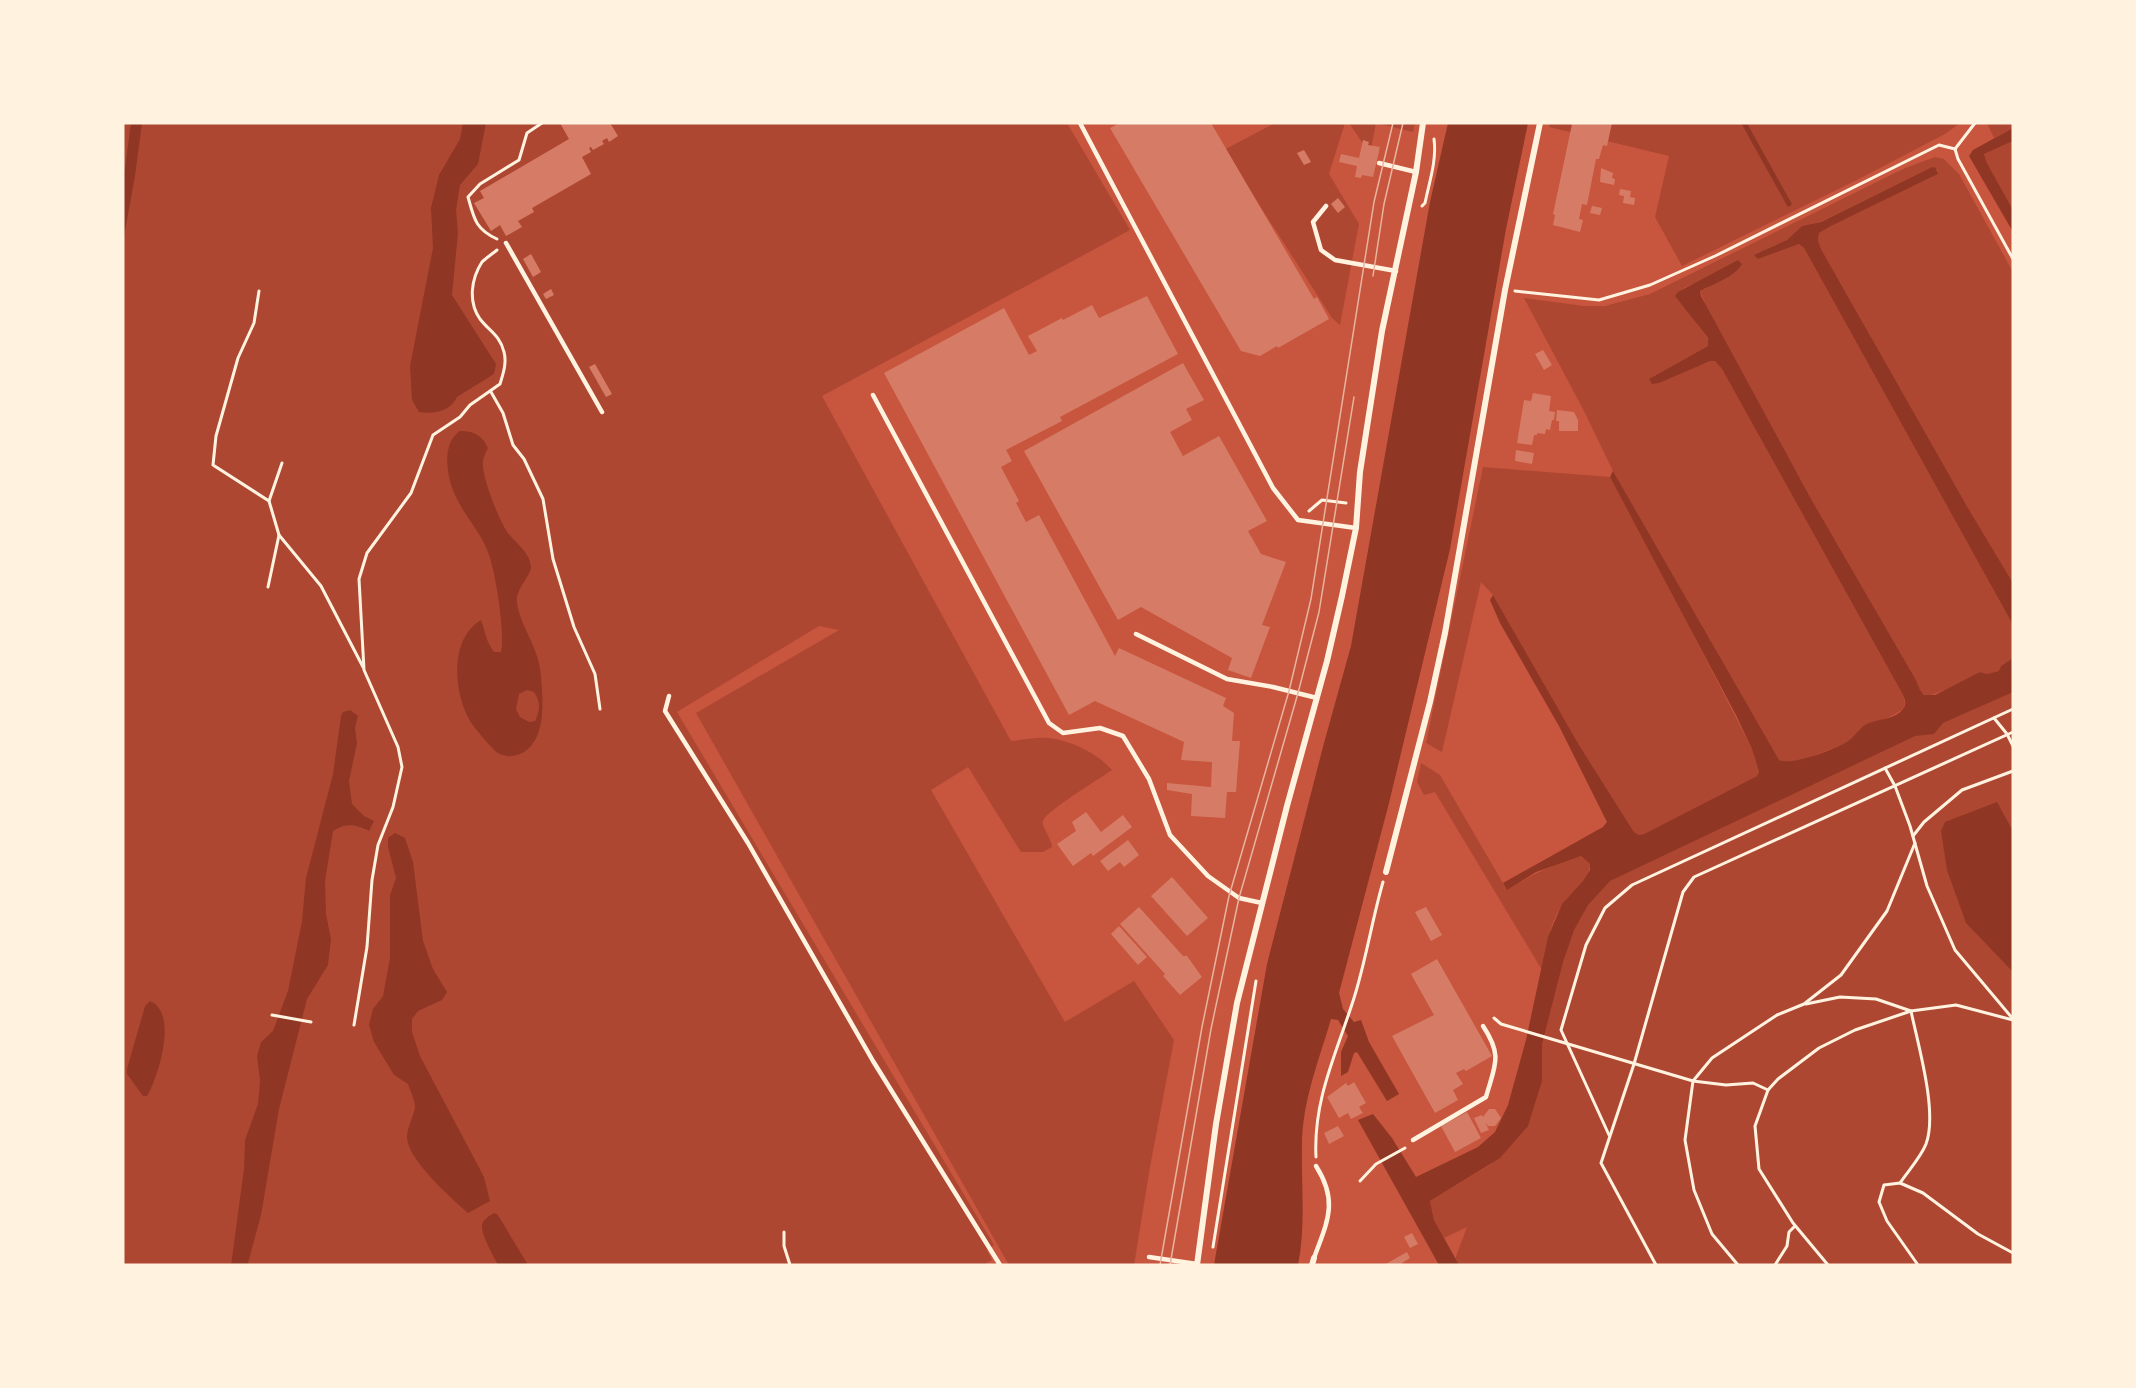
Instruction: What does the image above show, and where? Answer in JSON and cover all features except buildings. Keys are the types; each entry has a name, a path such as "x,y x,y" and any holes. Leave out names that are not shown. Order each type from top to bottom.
{"street":[{"path":"1197,1265 1216,1124 1233,1025 1262,903 1317,698 1356,528 1360,472 1382,331 1416,172 1423,123"},
{"path":"1386,872 1430,702 1445,633 1505,290 1540,123"}],"lane":[{"path":"1080,123 1274,488 1298,520 1356,528"},
{"path":"1379,163 1416,172"},
{"path":"1326,206 1313,222 1321,250 1335,260 1396,271"},
{"path":"506,243 602,412"},
{"path":"873,395 1049,723 1064,733 1100,728 1124,736 1149,779 1170,835 1208,876 1239,898 1262,903"},
{"path":"1136,634 1227,679 1274,687 1317,698"},
{"path":"669,696 664,711 748,843 873,1061 1000,1265"},
{"path":"1413,1140 1486,1097 1497,1056 1492,1040 1483,1026"},
{"path":"1313,1262 1327,1222 1330,1199 1324,1179 1316,1166"},
{"path":"1149,1257 1197,1265"}],"path":[{"path":"364,670 359,579 367,553 411,493 433,435 460,417 470,405 500,384 505,366 505,353 495,333 480,320 473,304 472,285 483,261 506,243 488,235 476,224 468,197 480,184 519,160 527,133 542,123"},
{"path":"1955,149 1975,123"},
{"path":"1505,290 1599,300 1650,285 1715,256 1939,145 1955,149"},
{"path":"1955,149 1958,159 2013,259"},
{"path":"260,291 254,322 238,358 216,436 213,465 269,501"},
{"path":"491,392 503,413 513,445 524,459 543,499 553,559 574,627 595,674 600,709"},
{"path":"282,463 269,501 279,535 321,586 364,670 398,747 402,767 393,807 378,845 372,880 367,947 354,1025"},
{"path":"1298,520 1322,500 1357,505"},
{"path":"268,587 279,535"},
{"path":"1610,1136 1561,1030 1586,945 1605,909 1632,885 2013,709"},
{"path":"1994,718 2013,746"},
{"path":"1656,1265 1601,1163 1634,1064 1683,892 1694,877 2013,732"},
{"path":"1886,768 1913,836 1927,886 1955,950 2013,1020"},
{"path":"1913,836 1924,822 1962,790 2013,771"},
{"path":"1804,1004 1841,975 1868,939 1887,911 1915,843"},
{"path":"1316,1166 1314,1133 1321,1095 1354,998 1386,872"},
{"path":"1738,1265 1712,1234 1694,1190 1684,1140 1693,1081 1712,1058 1777,1015 1804,1004 1840,997 1876,999 1911,1011"},
{"path":"1828,1265 1796,1226 1759,1169 1755,1126 1768,1090 1819,1048 1855,1030 1911,1011 1956,1005 2013,1020"},
{"path":"1900,1183 1925,1145 1930,1120 1926,1085 1911,1011"},
{"path":"272,1014 311,1022"},
{"path":"1494,1018 1501,1024 1693,1081 1726,1085 1753,1083 1768,1090"},
{"path":"1360,1181 1376,1164 1405,1148"},
{"path":"1918,1265 1887,1221 1879,1202 1884,1185 1900,1183 1923,1193 1978,1234 2013,1253"},
{"path":"1775,1265 1787,1246 1788,1232 1796,1226"},
{"path":"784,1232 784,1246 790,1265"}],"shaded area":[{"path":"123,123 1067,123 1130,230 822,396 1011,741 1044,738 1066,742 1092,753 1112,770 1046,816 1043,823 1052,847 1043,852 1021,852 968,767 931,790 1065,1022 1134,981 1174,1040 1134,1265 1009,1265 696,713 839,630 819,626 677,712 994,1245 987,1250 992,1260 983,1265 123,1265"},
{"path":"131,123 142,123 123,242 123,182"},
{"path":"463,123 486,123 478,164 460,185 456,210 458,233 452,295 496,364 494,374 457,397 446,409 430,413 419,412 412,400 410,366 433,248 431,208 439,175 460,139"},
{"path":"1275,123 1345,123 1329,174 1359,224 1340,325 1332,318 1224,150"},
{"path":"1349,123 1376,123 1370,154"},
{"path":"1376,123 1415,123 1413,132"},
{"path":"1448,123 1528,123 1506,229 1450,549 1389,803 1339,993 1343,1009 1354,1022 1361,1020 1369,1042 1399,1094 1387,1101 1357,1052 1354,1053 1348,1072 1341,1076 1341,1052 1348,1036 1338,1020 1331,1019 1305,1113 1302,1145 1302,1235 1298,1265 1214,1265 1267,964 1351,646 1430,202"},
{"path":"1550,123 1960,123 1945,134 1855,181 1682,266 1655,217 1669,156 1549,127"},
{"path":"1987,123 2013,123 2013,128 1994,138"},
{"path":"2013,128 2013,141 1984,154 2013,210 2013,232 1969,156 1973,150"},
{"path":"2013,141 2013,210 1984,154"},
{"path":"1935,157 1944,159 1959,174 2013,272 2013,583 1968,508 1818,240 1819,233 1831,226 1932,177 1937,174 1938,170 1932,167 1820,222 1802,226 1787,240 1755,255 1758,259 1799,244 1804,248 2013,625 2013,658 2001,666 2000,671 1987,674 1980,672 1966,681 1929,696 1920,691 1916,680 1810,497 1711,317 1700,291 1715,283 1688,286 1676,296 1708,339 1708,346 1649,379 1710,361 1715,361 1722,369 1903,695 1905,704 1903,709 1883,721 1867,724 1847,743 1796,762 1784,763 1771,750 1613,471 1524,298 1584,306 1605,306 1650,294 1905,168"},
{"path":"1932,167 1936,168 1938,174 1831,226 1819,233 1818,240 1968,508 2013,583 2013,625 1804,248 1799,244 1758,259 1754,255 1787,240 1802,226 1821,222"},
{"path":"1738,260 1742,264 1739,269 1700,291 1701,296 1810,497 1920,690 1924,695 1935,695 1980,672 1987,674 1999,671 2001,666 2013,658 2013,692 1943,723 1934,734 1915,736 1610,881 1588,905 1574,930 1563,962 1542,1044 1542,1081 1528,1126 1500,1158 1430,1201 1434,1220 1459,1265 1439,1265 1358,1120 1373,1114 1392,1138 1416,1177 1478,1147 1495,1132 1508,1105 1526,1040 1548,937 1562,904 1583,881 1590,870 1590,864 1581,856 1536,872 1507,890 1503,883 1603,827 1607,822 1559,726 1500,623 1490,600 1493,595 1579,745 1634,832 1639,835 1757,776 1759,772 1752,749 1736,715 1610,477 1613,471 1779,760 1802,759 1839,746 1851,739 1865,725 1895,716 1905,705 1903,695 1722,369 1715,361 1710,361 1659,383 1652,384 1649,379 1708,346 1708,338 1675,296 1678,292"},
{"path":"460,431 469,432 480,437 486,444 488,448 483,459 483,468 491,498 504,527 525,552 531,566 518,593 517,603 540,666 542,709 539,731 535,740 529,748 515,756 498,753 485,740 469,719 460,694 457,665 459,652 471,628 481,620 487,640 494,652 501,652 502,631 497,589 489,555 450,482 447,463 450,444","holes":["527,690 534,692 538,699 539,710 535,721 529,722 520,717 516,709 519,694"]},
{"path":"1483,467 1610,477 1752,749 1759,772 1757,776 1644,834 1639,835 1634,832 1579,745 1493,595 1481,582 1442,752 1426,743"},
{"path":"2013,676 2013,1265 1450,1265 1454,1262 1467,1227 1444,1238 1434,1220 1430,1201 1491,1164 1554,963 1593,879"},
{"path":"350,710 358,716 355,728 357,743 349,781 352,804 364,816 374,821 369,831 351,825 333,831 325,881 326,914 331,939 328,965 307,999 279,1109 261,1215 248,1263 247,1265 231,1265 244,1169 245,1140 258,1104 260,1081 257,1056 261,1042 273,1031 288,991 302,921 306,878 333,774 341,716 343,712"},
{"path":"1421,763 1440,775 1507,890 1543,870 1581,856 1590,864 1584,880 1559,909 1549,935 1542,970 1435,792 1424,795 1417,782"},
{"path":"1997,802 2013,831 2013,972 1966,923 1947,870 1941,831 1945,822"},
{"path":"395,833 405,838 413,862 423,941 433,969 447,992 442,1000 418,1011 412,1019 412,1032 420,1056 484,1177 490,1201 468,1213 423,1168 409,1147 407,1134 415,1107 413,1098 408,1084 394,1075 374,1042 369,1025 373,1009 383,996 390,958 390,895 396,878 388,838"},
{"path":"150,1001 159,1008 163,1018 164,1046 151,1087 147,1096 143,1096 127,1074 127,1069 145,1006"},
{"path":"494,1213 498,1215 528,1265 499,1265 497,1263 482,1226 485,1219"}],"waterway":[{"path":"1744,123 1789,204"}],"tram line":[{"path":"1160,1265 1202,1027 1229,896 1289,691 1311,599 1374,202 1393,123"},
{"path":"1373,276 1384,204 1403,123"},
{"path":"1170,1265 1211,1029 1239,898 1319,612 1354,397"}]}
